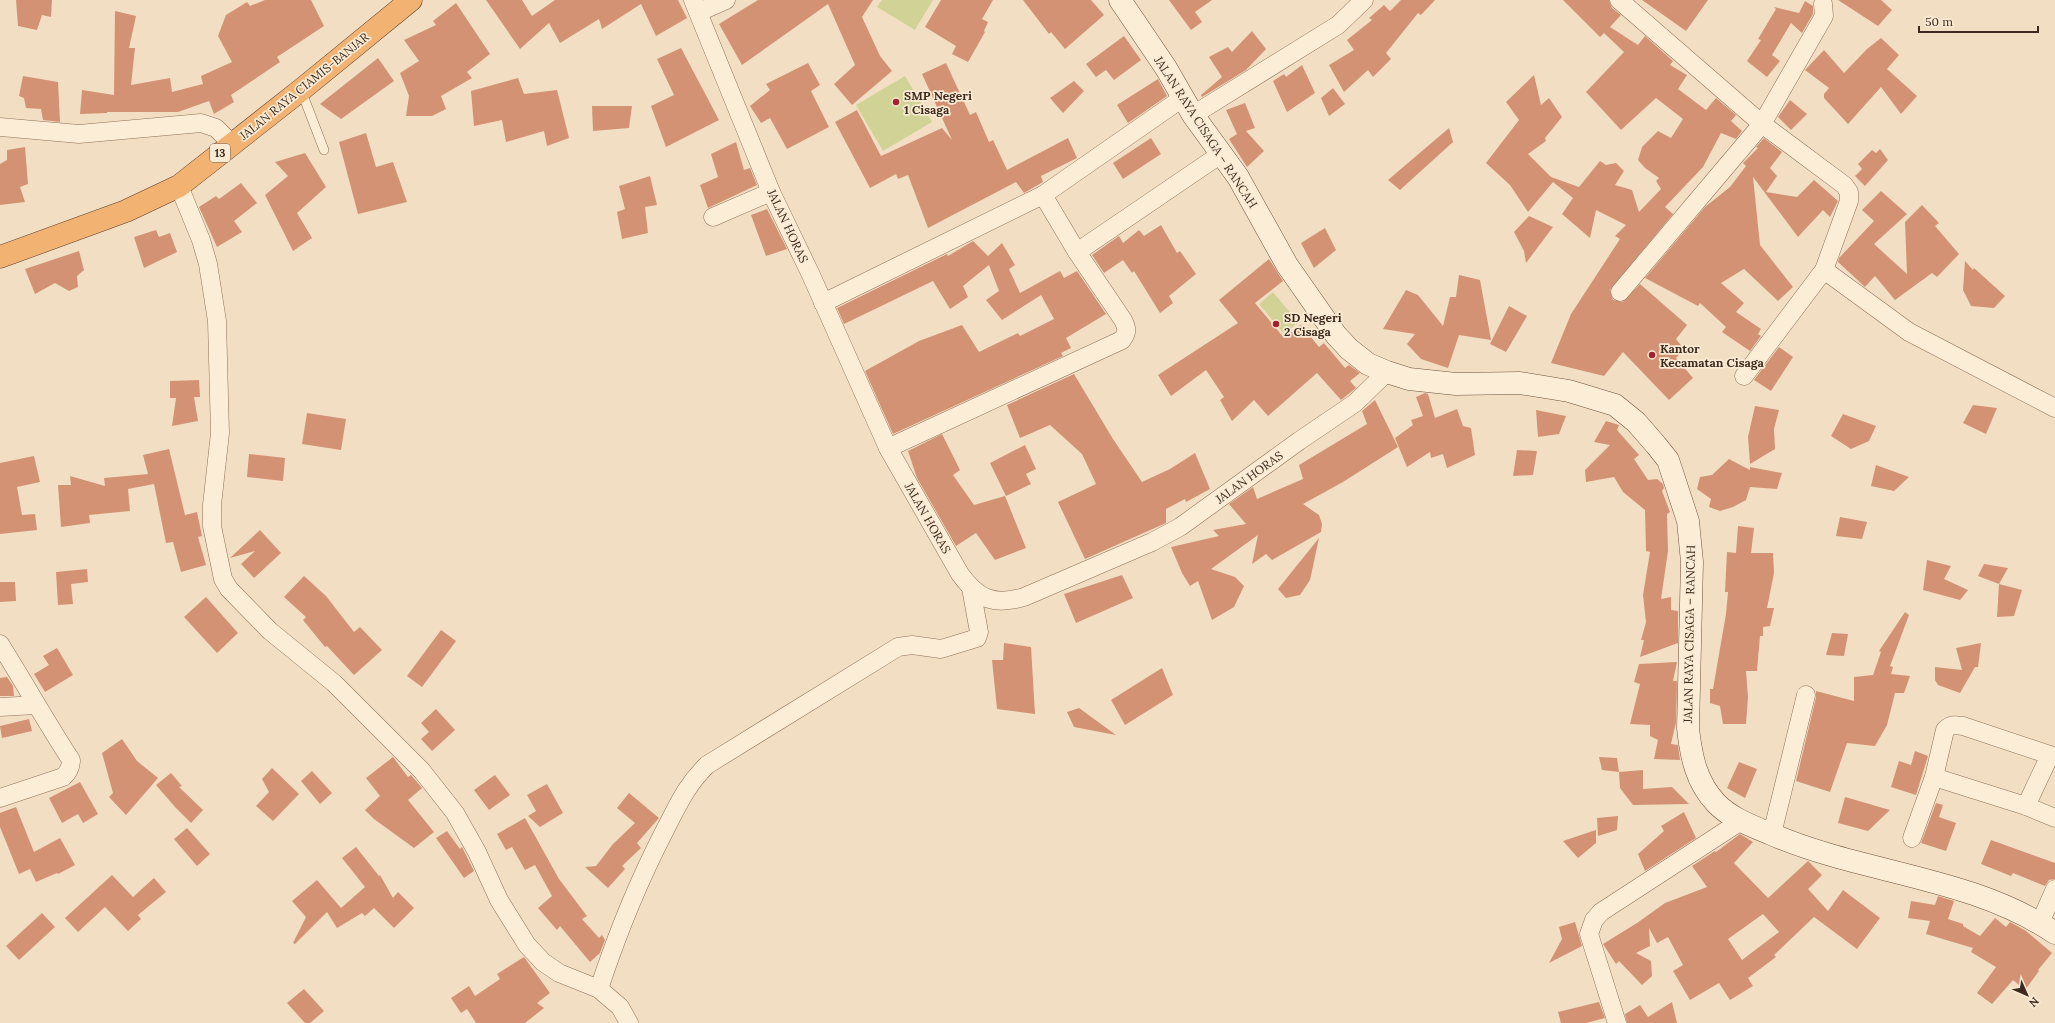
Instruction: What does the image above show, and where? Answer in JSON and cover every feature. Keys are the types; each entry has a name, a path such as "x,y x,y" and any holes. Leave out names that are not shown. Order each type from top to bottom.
{"highway":[{"name":"JALAN RAYA CIAMIS-BANJAR","path":"0,257 126,211 179,186 301,90 400,4"}],"main road":[{"name":"JALAN RAYA CISAGA – RANCAH","path":"1120,0 1188,106 1220,154 1238,177 1288,265 1336,335 1349,349 1368,364 1409,379 1456,384 1520,383 1569,391 1615,406 1636,422 1668,460 1688,521 1692,562 1688,714 1690,749 1695,769 1704,788 1716,804 1741,821 1772,834 1845,860 1951,886 1993,901 2048,928"}],"street":[{"path":"696,6 726,0"},
{"path":"823,303 1043,195 1188,106 1338,25 1364,0"},
{"path":"1619,0 1762,124 1844,185 1849,192 1849,201 1824,270 1744,376"},
{"path":"1620,292 1762,124 1824,16 1823,4"},
{"name":"JALAN HORAS","path":"696,6 771,192 811,275 888,448 960,574 971,588 985,598 999,602 1024,598 1167,535 1355,403 1387,372"},
{"path":"0,127 79,134 201,123 208,124 216,128 232,144"},
{"path":"1077,252 1220,154"},
{"path":"179,186 201,240 208,264 217,321 220,433 212,505 212,526 223,579 229,589 270,632 334,683 422,771 455,813 478,852 499,900 527,945 543,962 559,973 599,989 620,1007 629,1023"},
{"path":"713,217 771,192"},
{"path":"888,448 1122,340 1126,334 1127,327 1077,252 1043,195"},
{"path":"1824,270 1909,332 2055,408"},
{"path":"599,989 613,949 652,855 683,792 693,778 707,764 898,647 912,645 941,649 977,638 979,632 971,588"},
{"path":"0,644 71,760 71,766 68,773 63,777 0,798"},
{"path":"1772,834 1806,695"},
{"path":"0,707 36,705"},
{"path":"1912,838 1934,777 1945,730 1951,725 1963,726 2053,751 2026,806"},
{"path":"1934,777 2026,806 2055,818"},
{"path":"1617,1023 1589,934 1594,920 1601,912 1741,821"},
{"path":"2048,928 2055,889"}],"lane":[{"path":"301,90 324,150"}],"green space":[{"path":"882,0 933,0 915,30 877,7"},
{"path":"905,76 932,122 883,151 856,105"},
{"path":"1273,292 1298,322 1284,334 1259,304"}],"building":[{"path":"16,0 52,0 51,17 42,15 37,30 18,26"},
{"path":"265,0 311,0 324,26 277,57 280,62 231,95 234,102 214,114 209,101 178,112 107,112 80,114 82,90 114,95 115,11 136,16 129,48 135,48 131,85 170,78 172,92 203,84 201,76 232,62 218,36 226,15 247,2 250,6"},
{"path":"486,0 522,0 532,16 555,0 678,0 687,18 656,36 641,4 602,29 599,19 560,43 549,23 520,49"},
{"path":"758,0 873,0 862,17 880,56 892,71 852,105 834,84 855,65 828,4 742,65 719,24"},
{"path":"941,0 993,0 982,19 988,22 984,31 985,32 968,62 952,54 956,46 925,27"},
{"path":"1023,0 1091,0 1104,15 1065,49 1051,32 1049,34"},
{"path":"1169,0 1212,0 1195,12 1202,22 1191,30"},
{"path":"1401,0 1435,0 1421,15 1418,13 1386,53 1391,59 1373,77 1368,70 1344,92 1329,65 1354,50 1347,40 1372,20 1369,18 1384,5 1390,11"},
{"path":"1563,0 1609,0 1612,8 1621,15 1610,27 1638,45 1645,36 1673,61 1670,65 1687,75 1678,89 1706,110 1716,98 1736,115 1731,121 1742,131 1736,139 1721,133 1703,167 1665,207 1673,214 1610,290 1613,300 1623,302 1640,284 1687,325 1676,339 1684,349 1676,358 1693,378 1669,400 1623,352 1604,376 1551,363 1571,314 1620,239 1615,236 1626,225 1596,210 1590,238 1562,214 1573,198 1553,182 1528,212 1510,185 1486,163 1519,120 1506,102 1534,75 1541,105 1549,98 1562,117 1545,138 1546,141 1528,154 1551,177 1579,187 1600,161 1606,165 1616,163 1624,171 1615,185 1632,190 1639,212 1661,189 1656,181 1659,178 1645,168 1638,160 1642,147 1658,131 1671,138 1683,119 1656,98 1621,130 1586,92 1624,52 1604,33 1600,37"},
{"path":"1642,0 1708,0 1686,31"},
{"path":"1838,0 1881,0 1892,10 1878,26"},
{"path":"1805,1 1813,6 1813,14 1802,33 1791,23 1772,55 1780,61 1767,77 1747,61 1761,40 1758,39 1776,9 1774,7 1799,13"},
{"path":"456,3 490,54 467,72 472,78 441,96 446,109 432,116 406,116 409,96 400,73 419,61 404,40 436,25 433,21"},
{"path":"1252,31 1266,49 1246,70 1202,97 1201,95 1222,77 1209,57 1228,47 1232,52"},
{"path":"1124,36 1141,60 1114,80 1106,70 1096,77 1086,64"},
{"path":"1881,38 1899,55 1887,69 1917,96 1901,114 1881,87 1848,124 1824,98 1824,94 1829,88 1805,70 1824,50 1844,73 1867,49"},
{"path":"681,48 719,120 666,147 651,106 674,95 657,59"},
{"path":"378,58 394,81 341,119 320,104"},
{"path":"808,63 820,85 811,91 829,127 787,149 770,118 761,123 750,106 770,90 766,84"},
{"path":"946,63 970,115 976,112 989,142 993,140 1007,170 1068,138 1077,158 1041,176 1043,182 1024,193 1016,182 928,228 908,175 898,179 896,174 870,188 835,122 857,110 881,156 942,128 952,140 922,74"},
{"path":"1302,65 1315,93 1287,112 1273,81 1284,74 1286,77"},
{"path":"23,76 58,82 60,122 43,120 41,109 26,108 24,98 19,96"},
{"path":"518,78 524,94 557,90 569,138 547,146 544,131 506,142 502,120 474,126 471,91"},
{"path":"1158,79 1167,96 1128,123 1117,105"},
{"path":"1074,81 1084,91 1063,113 1050,98"},
{"path":"1333,88 1345,104 1329,116 1321,98"},
{"path":"1790,100 1807,114 1791,130 1778,117"},
{"path":"1245,103 1255,128 1246,131 1264,151 1247,167 1229,139 1237,134 1226,110"},
{"path":"592,106 632,106 629,128 593,131"},
{"path":"1449,128 1453,142 1400,190 1388,180"},
{"path":"366,133 376,167 393,162 407,202 358,214 339,142"},
{"path":"1151,138 1161,154 1123,179 1113,163"},
{"path":"1764,138 1782,152 1770,168 1777,176 1766,192 1797,197 1814,180 1838,201 1830,217 1823,210 1798,237 1753,177 1760,245 1793,287 1778,301 1744,269 1721,283 1744,303 1736,312 1761,329 1758,334 1761,336 1750,351 1722,332 1726,327 1700,303 1698,306 1645,278 1705,207 1730,187 1746,166 1743,163 1758,148 1756,147"},
{"path":"736,142 744,170 750,168 757,185 708,208 700,185 718,177 711,154"},
{"path":"25,147 28,184 20,187 25,202 0,205 0,164 7,160 7,150"},
{"path":"1880,149 1888,160 1865,186 1855,176 1862,169 1858,164 1872,150 1876,153"},
{"path":"305,153 326,187 297,213 312,238 293,251 265,195 288,176 275,162"},
{"path":"650,176 657,205 645,207 648,233 622,239 617,212 625,209 619,186"},
{"path":"241,183 257,203 234,221 242,232 217,247 199,207 216,196 219,199"},
{"path":"1881,191 1907,214 1874,244 1907,274 1905,222 1922,205 1939,223 1935,226 1959,254 1937,277 1932,273 1895,300 1875,276 1865,287 1838,262 1839,258 1874,221 1862,210"},
{"path":"767,209 787,249 766,256 751,215"},
{"path":"1529,216 1553,227 1526,263 1524,251 1514,232"},
{"path":"1161,225 1177,253 1180,251 1196,274 1169,296 1173,303 1160,313 1134,271 1132,273 1123,260 1104,273 1092,255 1119,236 1123,243 1139,230 1144,236"},
{"path":"1325,228 1336,250 1314,268 1301,243"},
{"path":"156,230 159,237 170,233 177,252 144,268 134,237"},
{"path":"973,241 988,256 1002,243 1015,265 1009,269 1020,293 1060,271 1064,278 1077,271 1106,314 1066,338 1071,348 1061,353 1063,356 893,434 865,371 919,341 962,325 979,352 1018,333 1020,336 1054,319 1041,295 1002,320 986,300 999,291 989,265 963,286 968,297 950,309 933,281 844,324 837,308 947,254 948,256"},
{"path":"79,251 84,270 77,276 78,287 69,291 55,283 35,294 25,269"},
{"path":"1269,259 1283,281 1255,303 1284,338 1301,325 1319,347 1324,343 1345,368 1349,365 1360,373 1350,381 1356,388 1341,400 1317,373 1268,416 1254,400 1232,421 1220,400 1224,397 1206,370 1171,396 1158,375 1238,323 1219,300"},
{"path":"1965,261 1973,270 1974,268 2005,296 1994,308 1971,306 1963,290"},
{"path":"1459,275 1480,280 1491,340 1459,335 1448,368 1421,359 1407,344 1415,334 1383,329 1406,290 1418,295 1443,326 1450,297 1456,297"},
{"path":"1509,306 1527,316 1506,352 1490,344"},
{"path":"1779,347 1793,357 1771,391 1754,380"},
{"path":"1074,374 1113,439 1142,482 1170,469 1195,453 1210,489 1186,502 1185,499 1166,509 1166,523 1085,559 1058,502 1096,484 1082,454 1050,425 1020,438 1007,405"},
{"path":"199,380 200,397 194,397 198,421 172,426 176,398 170,398 170,381"},
{"path":"1425,393 1428,394 1435,418 1457,409 1463,426 1471,428 1475,455 1447,468 1443,454 1431,458 1430,452 1407,467 1395,438 1413,425 1411,420 1423,416 1416,397"},
{"path":"1375,400 1398,447 1343,482 1303,504 1319,515 1322,524 1321,532 1272,560 1266,554 1252,564 1258,535 1211,569 1235,577 1244,586 1234,607 1212,620 1198,581 1190,586 1182,573 1171,547 1219,536 1213,530 1246,524 1229,504 1253,487 1257,499 1303,479 1299,465 1367,424 1362,411"},
{"path":"1973,405 1997,408 1986,434 1963,423"},
{"path":"1755,406 1779,410 1774,429 1775,449 1750,464 1748,437"},
{"path":"1536,410 1566,416 1559,434 1538,437"},
{"path":"307,413 346,419 341,450 302,444"},
{"path":"1843,414 1876,426 1869,441 1851,449 1831,436"},
{"path":"1606,421 1619,425 1617,430 1639,455 1634,459 1648,480 1657,479 1663,484 1664,488 1662,491 1670,512 1667,514 1668,551 1661,599 1671,597 1671,610 1678,611 1678,643 1640,657 1644,640 1641,640 1646,622 1643,595 1650,552 1646,551 1645,510 1623,492 1614,477 1586,482 1585,470 1610,445 1594,442"},
{"path":"942,434 960,470 953,475 974,505 1005,496 1026,548 995,560 976,533 956,546 917,478 908,451"},
{"path":"1025,445 1036,469 1026,474 1031,484 1006,496 990,463"},
{"path":"169,449 185,515 197,512 202,536 198,537 206,565 181,572 173,542 166,543 154,484 128,489 130,511 89,515 90,523 61,527 58,485 71,485 70,476 105,486 104,478 148,474 143,455"},
{"path":"1517,450 1537,451 1533,475 1513,476"},
{"path":"249,454 285,458 283,481 247,477"},
{"path":"34,456 40,482 17,487 22,515 35,514 37,530 0,534 0,463"},
{"path":"1729,459 1750,470 1750,467 1782,473 1777,489 1750,487 1746,500 1733,507 1720,511 1709,507 1711,499 1697,489 1700,477 1712,475"},
{"path":"1876,465 1909,477 1894,491 1871,486"},
{"path":"1840,517 1867,522 1862,539 1836,536"},
{"path":"1738,526 1754,528 1751,553 1773,553 1774,573 1767,608 1774,608 1770,626 1763,627 1763,636 1760,636 1757,671 1746,671 1748,697 1746,724 1723,724 1720,706 1710,703 1710,689 1713,689 1726,614 1728,592 1725,592 1727,552 1736,553"},
{"path":"260,530 281,553 254,578 241,564 255,551 230,558"},
{"path":"1319,538 1310,580 1300,595 1286,598 1278,589"},
{"path":"1927,560 1951,566 1944,579 1968,590 1960,600 1923,590"},
{"path":"1984,564 2008,568 1999,584 1978,576"},
{"path":"87,569 88,582 71,584 73,604 58,605 56,572"},
{"path":"1122,575 1133,598 1076,623 1064,594"},
{"path":"304,576 326,596 354,632 360,627 382,650 354,675 327,646 325,647 303,620 306,617 284,597"},
{"path":"0,582 15,582 16,601 0,602"},
{"path":"1999,584 2022,590 2014,616 1997,617"},
{"path":"206,597 238,633 217,653 184,617"},
{"path":"1905,612 1909,615 1890,666 1893,667 1891,674 1910,676 1904,693 1895,693 1887,725 1875,746 1847,743 1830,792 1796,781 1816,697 1816,691 1854,701 1854,677 1873,675 1881,652 1879,651"},
{"path":"441,630 456,641 422,687 407,676"},
{"path":"1832,633 1848,634 1844,656 1826,655"},
{"path":"1004,643 1031,647 1035,714 997,709 992,660 1003,660"},
{"path":"1981,643 1978,667 1975,667 1960,693 1938,685 1935,680 1935,667 1962,670 1956,648"},
{"path":"57,648 73,675 45,692 34,674 49,665 43,656"},
{"path":"1677,662 1673,681 1677,681 1676,722 1671,744 1678,745 1680,760 1654,759 1658,740 1650,736 1650,725 1630,724 1640,684 1634,682 1639,664"},
{"path":"1162,668 1173,695 1125,725 1111,700"},
{"path":"7,677 13,686 14,696 0,696 0,678"},
{"path":"1079,708 1116,735 1074,727 1067,712"},
{"path":"436,709 455,730 432,751 421,739 429,732 421,723"},
{"path":"29,719 32,731 2,738 0,726"},
{"path":"122,739 137,761 158,778 126,815 109,797 113,793 102,753"},
{"path":"1915,751 1928,756 1916,795 1891,787 1899,761 1911,765"},
{"path":"393,757 408,777 411,775 422,788 408,800 434,832 414,848 374,819 365,810 380,796 366,778"},
{"path":"1599,757 1617,758 1619,772 1602,770"},
{"path":"1739,762 1757,769 1745,798 1727,788"},
{"path":"272,768 299,794 273,821 256,806 269,792 262,779"},
{"path":"1643,770 1643,789 1672,787 1689,804 1633,805 1620,788 1619,772"},
{"path":"312,771 332,793 320,804 301,781"},
{"path":"171,773 182,786 179,787 203,810 191,823 156,785"},
{"path":"495,775 510,795 489,810 474,790"},
{"path":"80,782 98,814 83,823 78,814 62,823 49,798"},
{"path":"547,784 563,813 540,827 528,816 536,811 527,795"},
{"path":"629,793 659,818 637,843 641,848 622,866 625,869 608,888 585,867 596,866 613,844 635,823 617,808"},
{"path":"1845,797 1890,810 1868,831 1838,823"},
{"path":"1936,803 1943,805 1939,817 1956,823 1946,851 1921,843"},
{"path":"16,807 34,852 60,838 75,865 58,874 57,873 36,882 30,869 19,874 0,827 0,813"},
{"path":"1684,812 1696,838 1645,871 1638,854 1664,831 1661,826"},
{"path":"1618,816 1617,830 1598,836 1597,818"},
{"path":"525,818 559,879 587,916 582,919 599,938 602,935 605,940 600,953 590,962 560,926 557,930 538,908 552,896 535,865 525,870 512,847 506,850 497,834"},
{"path":"187,828 210,854 197,866 174,839"},
{"path":"1596,830 1596,843 1578,858 1563,841"},
{"path":"447,831 460,849 462,847 474,871 464,878 436,838"},
{"path":"1740,834 1753,842 1734,863 1768,898 1808,861 1822,875 1808,889 1828,911 1843,890 1880,918 1857,949 1814,917 1774,955 1776,957 1748,978 1753,986 1730,1000 1719,983 1690,1000 1673,971 1683,965 1668,937 1657,943 1649,928 1650,946 1636,953 1651,961 1652,976 1642,985 1619,961 1616,964 1603,944 1637,923 1665,903 1707,887 1692,866 1715,851 1716,852","holes":["1763,914 1779,932 1742,960 1728,939"]},
{"path":"1991,840 2055,863 2055,879 2049,880 2045,886 2013,873 2011,876 1981,864"},
{"path":"356,847 379,876 380,875 393,898 398,892 414,908 394,928 374,908 365,916 362,913 337,928 327,912 295,944 293,943 306,917 292,901 317,880 341,908 365,887 342,858"},
{"path":"112,875 133,897 154,878 166,892 138,915 141,919 128,931 105,907 78,932 65,918"},
{"path":"1938,896 1954,901 1948,919 1963,924 1963,926 1980,936 1995,918 2006,927 2010,922 2026,931 2052,953 2038,970 2039,971 2025,990 2013,980 1992,1004 1977,993 1996,967 1971,952 1973,948 1926,934 1930,921 1908,918 1911,901 1935,905"},
{"path":"42,913 55,927 19,960 6,946"},
{"path":"1575,922 1582,946 1549,963 1562,939 1559,927"},
{"path":"524,957 550,993 537,1003 544,1008 525,1023 476,1023 467,1009 461,1013 451,998 469,986 475,996 500,979 497,974"},
{"path":"304,989 324,1011 310,1023 305,1023 287,1003"},
{"path":"1599,1002 1605,1018 1586,1023 1561,1023 1558,1012"},
{"path":"1672,1002 1677,1023 1627,1023 1625,1014 1640,1005 1648,1017"}],"place":[{"name":"SMP Negeri 1 Cisaga","path":"896,102"},
{"name":"SD Negeri 2 Cisaga","path":"1276,324"},
{"name":"Kantor Kecamatan Cisaga","path":"1652,355"}]}
